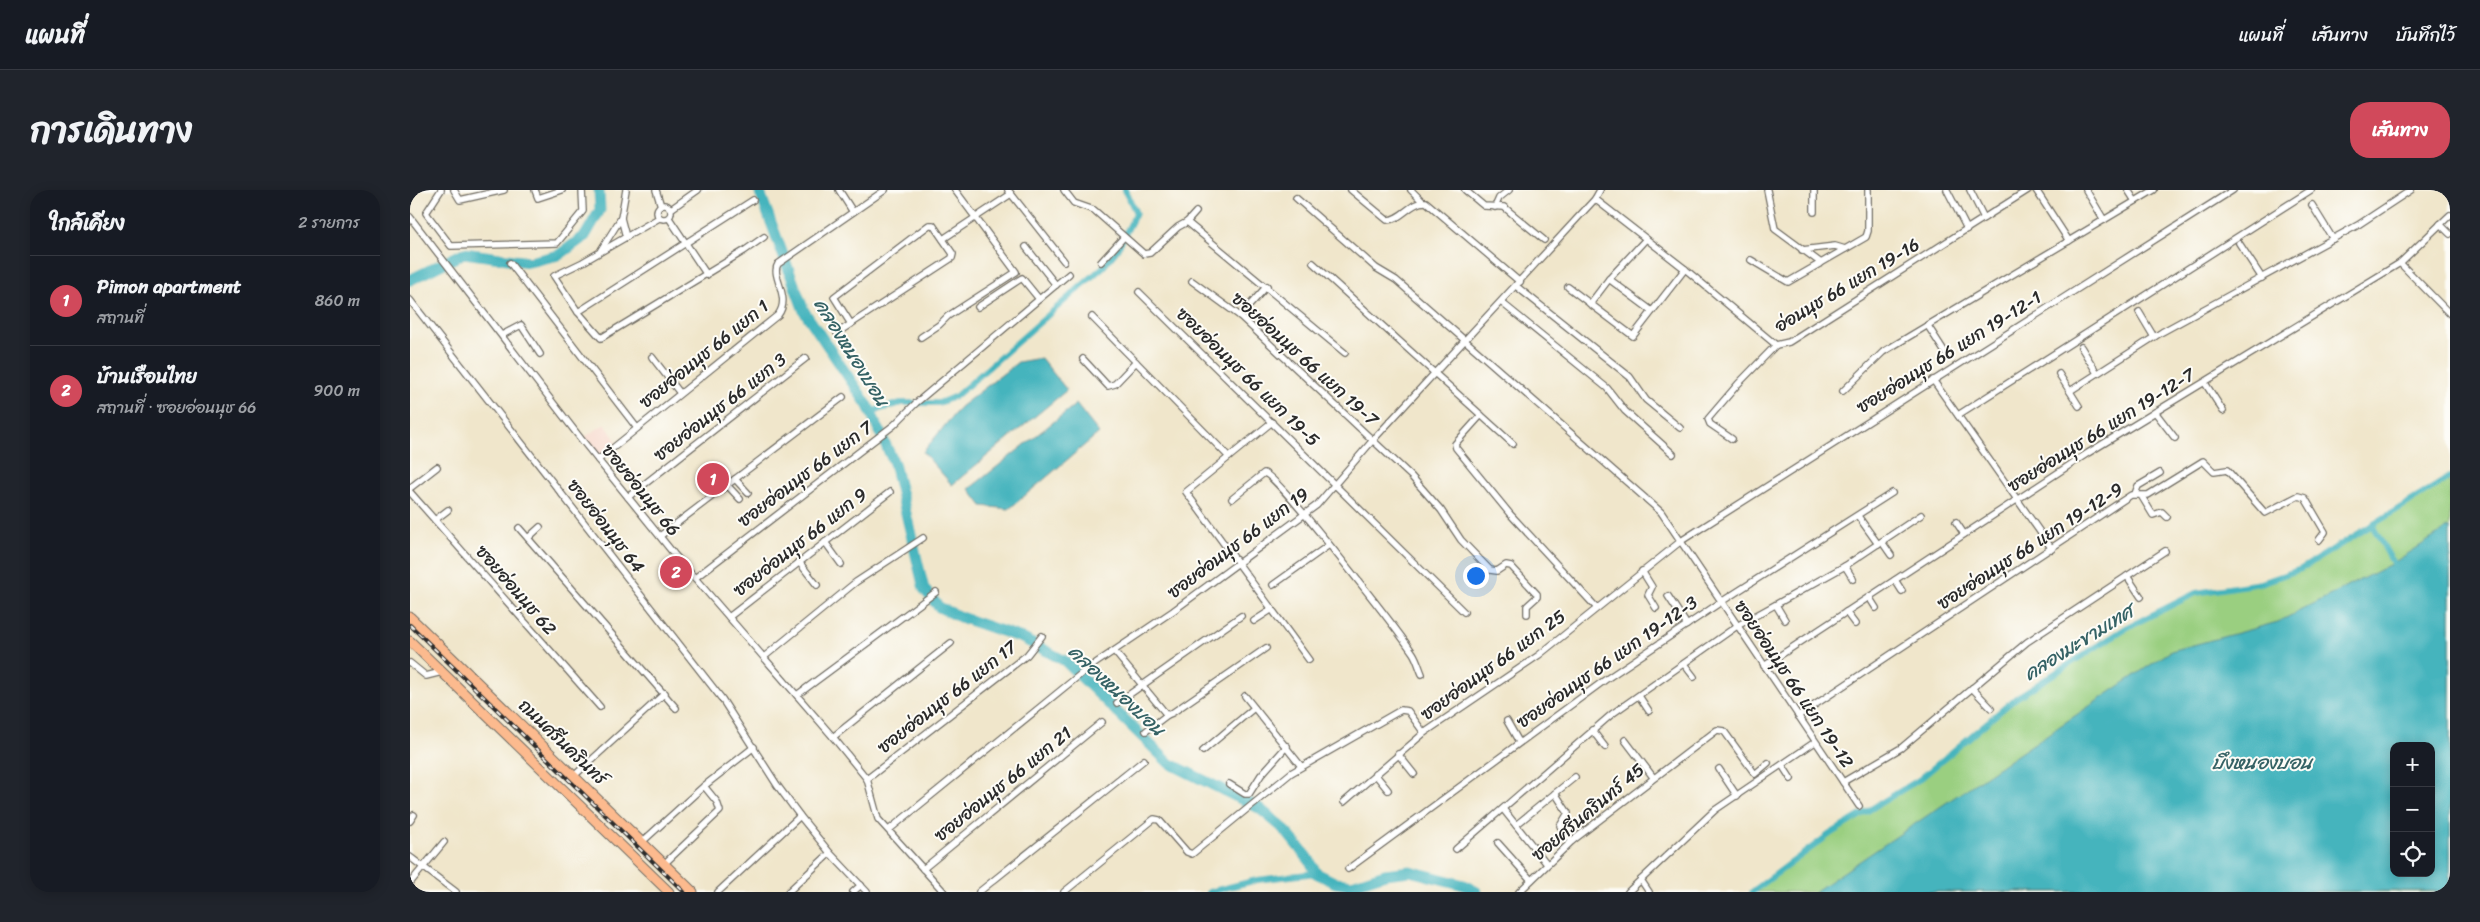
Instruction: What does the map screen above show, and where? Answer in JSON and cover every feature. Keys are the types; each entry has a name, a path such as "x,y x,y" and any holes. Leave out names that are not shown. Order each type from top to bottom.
{"main road":[{"name":"ถนนศรีนครินทร์","path":"410,617 693,892"},
{"name":"ถนนศรีนครินทร์","path":"410,641 669,892"},
{"path":"619,844 630,831"}],"street":[{"path":"441,190 426,213 451,246 557,243 583,211 582,190"},
{"path":"454,190 460,200 483,192 504,190"},
{"path":"536,190 538,198 562,190"},
{"path":"600,252 621,218 626,190"},
{"path":"656,190 662,206"},
{"path":"698,190 671,209 669,218 707,275"},
{"path":"839,190 853,212"},
{"path":"921,336 939,325 948,316 1016,272 955,190"},
{"path":"1064,190 1074,203 1094,210 1144,254 1150,252 1178,227 1187,222 1196,212"},
{"path":"1351,190 1387,220 1395,218 1423,202"},
{"path":"1411,190 1518,284 1630,377 1646,400 1680,428"},
{"path":"1465,190 1484,206 1504,207 1548,243"},
{"path":"1495,206 1499,198 1509,190"},
{"name":"ซอยอ่อนนุช 66 แยก 19","path":"890,829 1087,669 1237,564 1317,505 1373,440 1518,284 1548,243 1595,199 1600,190"},
{"path":"1767,190 1775,229 1821,263"},
{"path":"1814,190 1814,212"},
{"path":"1751,260 1785,282 1845,249 1868,234 1868,190"},
{"path":"1946,190 1967,228"},
{"path":"1970,190 1984,218"},
{"name":"อ่อนนุช 66 แยก 19-16","path":"1595,199 1776,345 1788,342 2028,190"},
{"path":"2036,190 2069,241"},
{"path":"2086,190 2104,220"},
{"path":"2128,190 2135,201"},
{"path":"1843,391 1883,352 2154,190"},
{"name":"ซอยอ่อนนุช 66 แยก 19-12-1","path":"1681,541 2233,190"},
{"path":"1958,415 2311,190"},
{"path":"2070,391 2154,337 2358,226 2411,190"},
{"name":"ซอยอ่อนนุช 66 แยก 1","path":"598,460 778,316 784,302 776,270 778,264 882,191"},
{"path":"943,239 1009,192 1064,261"},
{"name":"ซอยอ่อนนุช 66 แยก 19-12","path":"1296,198 1356,252 1376,268 1396,280 1667,518 1737,626 1844,782 1901,748 2027,642 2165,551"},
{"path":"578,312 753,200"},
{"path":"662,206 671,209"},
{"path":"659,218 657,211 662,206"},
{"path":"2312,206 2333,239"},
{"name":"ซอยอ่อนนุช 66 แยก 19-12-7","path":"1764,666 2017,499 2155,412 2400,263 2450,215"},
{"name":"ซอยอ่อนนุช 66","path":"410,217 444,258 628,497 695,578 833,736 867,779 872,790 874,808 878,818 890,829 944,892"},
{"path":"621,218 626,237"},
{"path":"669,218 666,220 659,218 554,276 578,312 601,338 707,275 764,237"},
{"path":"1187,222 1267,286 1345,353"},
{"path":"837,333 952,258 953,254 933,224 834,297 850,324"},
{"path":"2440,224 2450,234"},
{"path":"1101,262 1124,237"},
{"path":"1590,304 1609,279 1646,239"},
{"path":"2239,243 2262,278"},
{"path":"1802,250 1835,246 1845,249"},
{"path":"1026,247 1056,285"},
{"path":"510,263 636,428"},
{"path":"1313,263 1513,444"},
{"path":"2400,263 2450,314"},
{"path":"1568,287 1633,336 1685,270"},
{"name":"ซอยอ่อนนุช 66 แยก 7","path":"695,578 889,429 916,403 1069,274"},
{"path":"978,307 1022,278 1039,299"},
{"path":"1609,279 1652,311"},
{"name":"ซอยอ่อนนุช 66 แยก 19-7","path":"1192,281 1240,316 1373,440 1441,510 1461,540 1490,570 1496,571 1506,565 1511,566 1537,594 1537,597 1527,606 1527,614"},
{"path":"1240,316 1267,286"},
{"name":"ซอยอ่อนนุช 66 แยก 19-5","path":"1140,292 1464,612"},
{"name":"ซอยอ่อนนุช 64","path":"410,300 722,699 777,785 800,816 830,853 867,892"},
{"path":"1501,302 1607,388 1625,411 1673,454"},
{"path":"2139,312 2154,337"},
{"path":"1092,317 1229,457"},
{"path":"502,335 521,325 540,354"},
{"path":"1928,326 1948,358"},
{"path":"1732,440 1710,424 1708,420 1738,384 1776,345"},
{"path":"2081,347 2097,373"},
{"path":"652,357 680,393"},
{"name":"ซอยอ่อนนุช 66 แยก 3","path":"628,497 806,358"},
{"path":"1084,359 1108,386 1114,384 1136,362"},
{"path":"2059,374 2079,406"},
{"path":"1933,380 2052,549"},
{"path":"2204,383 2223,411"},
{"path":"660,536 843,397"},
{"path":"2155,412 2175,438"},
{"path":"1481,415 1456,444 1456,448 1510,514 1596,607"},
{"path":"1272,422 1186,492 1309,660"},
{"name":"ซอยอ่อนนุช 66 แยก 19-12-9","path":"1798,716 2135,494 2142,497 2204,462 2214,472 2227,470 2265,513 2298,496 2305,498 2325,532 2319,540"},
{"path":"410,490 437,467"},
{"path":"2135,494 2138,486 2160,473"},
{"path":"1232,499 1260,476 1267,474 1305,515 1404,639 1414,655 1422,674"},
{"path":"735,479 748,493"},
{"path":"727,485 740,499"},
{"name":"ซอยอ่อนนุช 62","path":"410,490 600,708"},
{"name":"ซอยอ่อนนุช 66 แยก 9","path":"729,617 890,492"},
{"name":"ซอยอ่อนนุช 66 แยก 19-12-3","path":"1348,869 1519,742 1687,625 1892,493"},
{"path":"2142,497 2144,503 2153,514 2162,512 2167,517"},
{"path":"435,520 448,510"},
{"path":"1456,848 1592,730 1639,696 1737,626 1845,566 1921,515"},
{"path":"1858,516 1891,555"},
{"path":"1956,522 1964,534"},
{"path":"528,538 540,526"},
{"path":"519,528 665,693 676,708"},
{"path":"764,657 856,582 920,540"},
{"name":"ซอยอ่อนนุช 66 แยก 25","path":"1064,892 1154,819 1159,820 1186,852 1192,854 1244,809 1301,766 1404,709 1424,733 1539,655 1596,607 1681,541"},
{"path":"825,542 841,564"},
{"path":"1273,585 1329,545"},
{"path":"799,562 817,585"},
{"path":"1845,566 1853,579"},
{"path":"1642,571 1652,587 1648,596 1656,608"},
{"path":"2127,576 2141,597"},
{"path":"1895,580 1902,591"},
{"path":"797,695 936,592"},
{"path":"1668,596 1687,625"},
{"path":"1869,597 1876,608"},
{"path":"1776,605 1785,620"},
{"path":"1254,621 1271,610"},
{"path":"1846,612 1855,624"},
{"path":"1117,703 1241,616"},
{"name":"ซอยอ่อนนุช 66 แยก 17","path":"867,779 1027,655 1042,636"},
{"path":"833,736 951,643"},
{"path":"1146,731 1266,648"},
{"path":"1768,649 1774,659"},
{"path":"1114,651 1144,684 1167,715"},
{"path":"410,663 426,676 442,672"},
{"path":"1684,664 1694,677"},
{"path":"1972,688 1990,708"},
{"path":"574,775 665,693"},
{"path":"1245,696 1287,746 1301,766"},
{"path":"1639,696 1649,711"},
{"path":"1203,751 1254,708"},
{"path":"1507,721 1519,742"},
{"name":"ซอยอ่อนนุช 66 แยก 21","path":"923,869 1102,722"},
{"path":"1592,730 1605,747"},
{"name":"ซอยศรีนครินทร์ 45","path":"1519,892 1572,841 1653,777 1717,730 1724,731 1755,774 1768,764"},
{"path":"1344,802 1424,733"},
{"path":"1625,740 1653,777"},
{"path":"1628,892 1715,810 1815,742"},
{"path":"1229,784 1244,794 1249,794 1261,775 1287,746"},
{"path":"642,842 704,786 754,747"},
{"path":"1398,754 1414,774"},
{"path":"979,892 1144,760"},
{"path":"1782,765 1791,779"},
{"path":"1718,769 1737,796"},
{"path":"1375,774 1388,790"},
{"path":"1516,825 1575,776"},
{"path":"1844,782 1859,806"},
{"path":"664,864 720,811 717,802 704,786"},
{"path":"1555,793 1568,813 1560,826 1572,841"},
{"path":"1503,809 1547,864"},
{"path":"410,821 414,816"},
{"path":"718,892 800,816"},
{"path":"410,883 444,842"},
{"path":"1498,843 1531,880"},
{"path":"788,892 830,853"},
{"path":"410,857 454,891"},
{"path":"1641,880 1649,892"},
{"path":"853,892 861,885"},
{"path":"1070,887 1076,892"}],"shaded area":[{"path":"605,424 617,442 598,458 583,438"}],"green space":[{"name":"บึงหนองบอน","path":"2450,477 2450,892 1752,892 1830,834 1920,779 2016,698 2126,628 2196,593 2261,583 2301,569"}],"water":[{"path":"1041,358 1067,390 952,485 923,452 960,407 1018,362"},
{"path":"1076,404 1099,433 1009,509 982,506 969,489"},
{"name":"บึงหนองบอน","path":"2450,528 2450,891 1814,892 2171,651 2278,622 2393,563"}],"waterway":[{"path":"410,280 464,253 529,262 559,255 585,236 600,210 599,190"},
{"name":"คลองหนองบอน","path":"759,190 804,311 868,406 894,463 924,589 939,607 960,617 1022,638 1065,661 1169,763 1259,808 1283,828 1310,861 1316,873 1336,883 1352,885 1385,874 1410,871 1464,885 1477,892"},
{"path":"870,412 901,403 939,403 956,396 1103,267 1117,250 1136,213 1125,190"},
{"name":"คลองมะขามเทศ","path":"1752,892 1830,834 1920,779 2016,698 2126,628 2196,593 2261,583 2301,569 2450,477"},
{"path":"2372,525 2393,563"},
{"path":"1209,892 1257,880 1316,873"}],"railway":[{"path":"410,625 684,892"}],"place":[{"name":"Pimon apartment","path":"713,479"},
{"name":"บ้านเรือนไทย","path":"676,572"}]}
